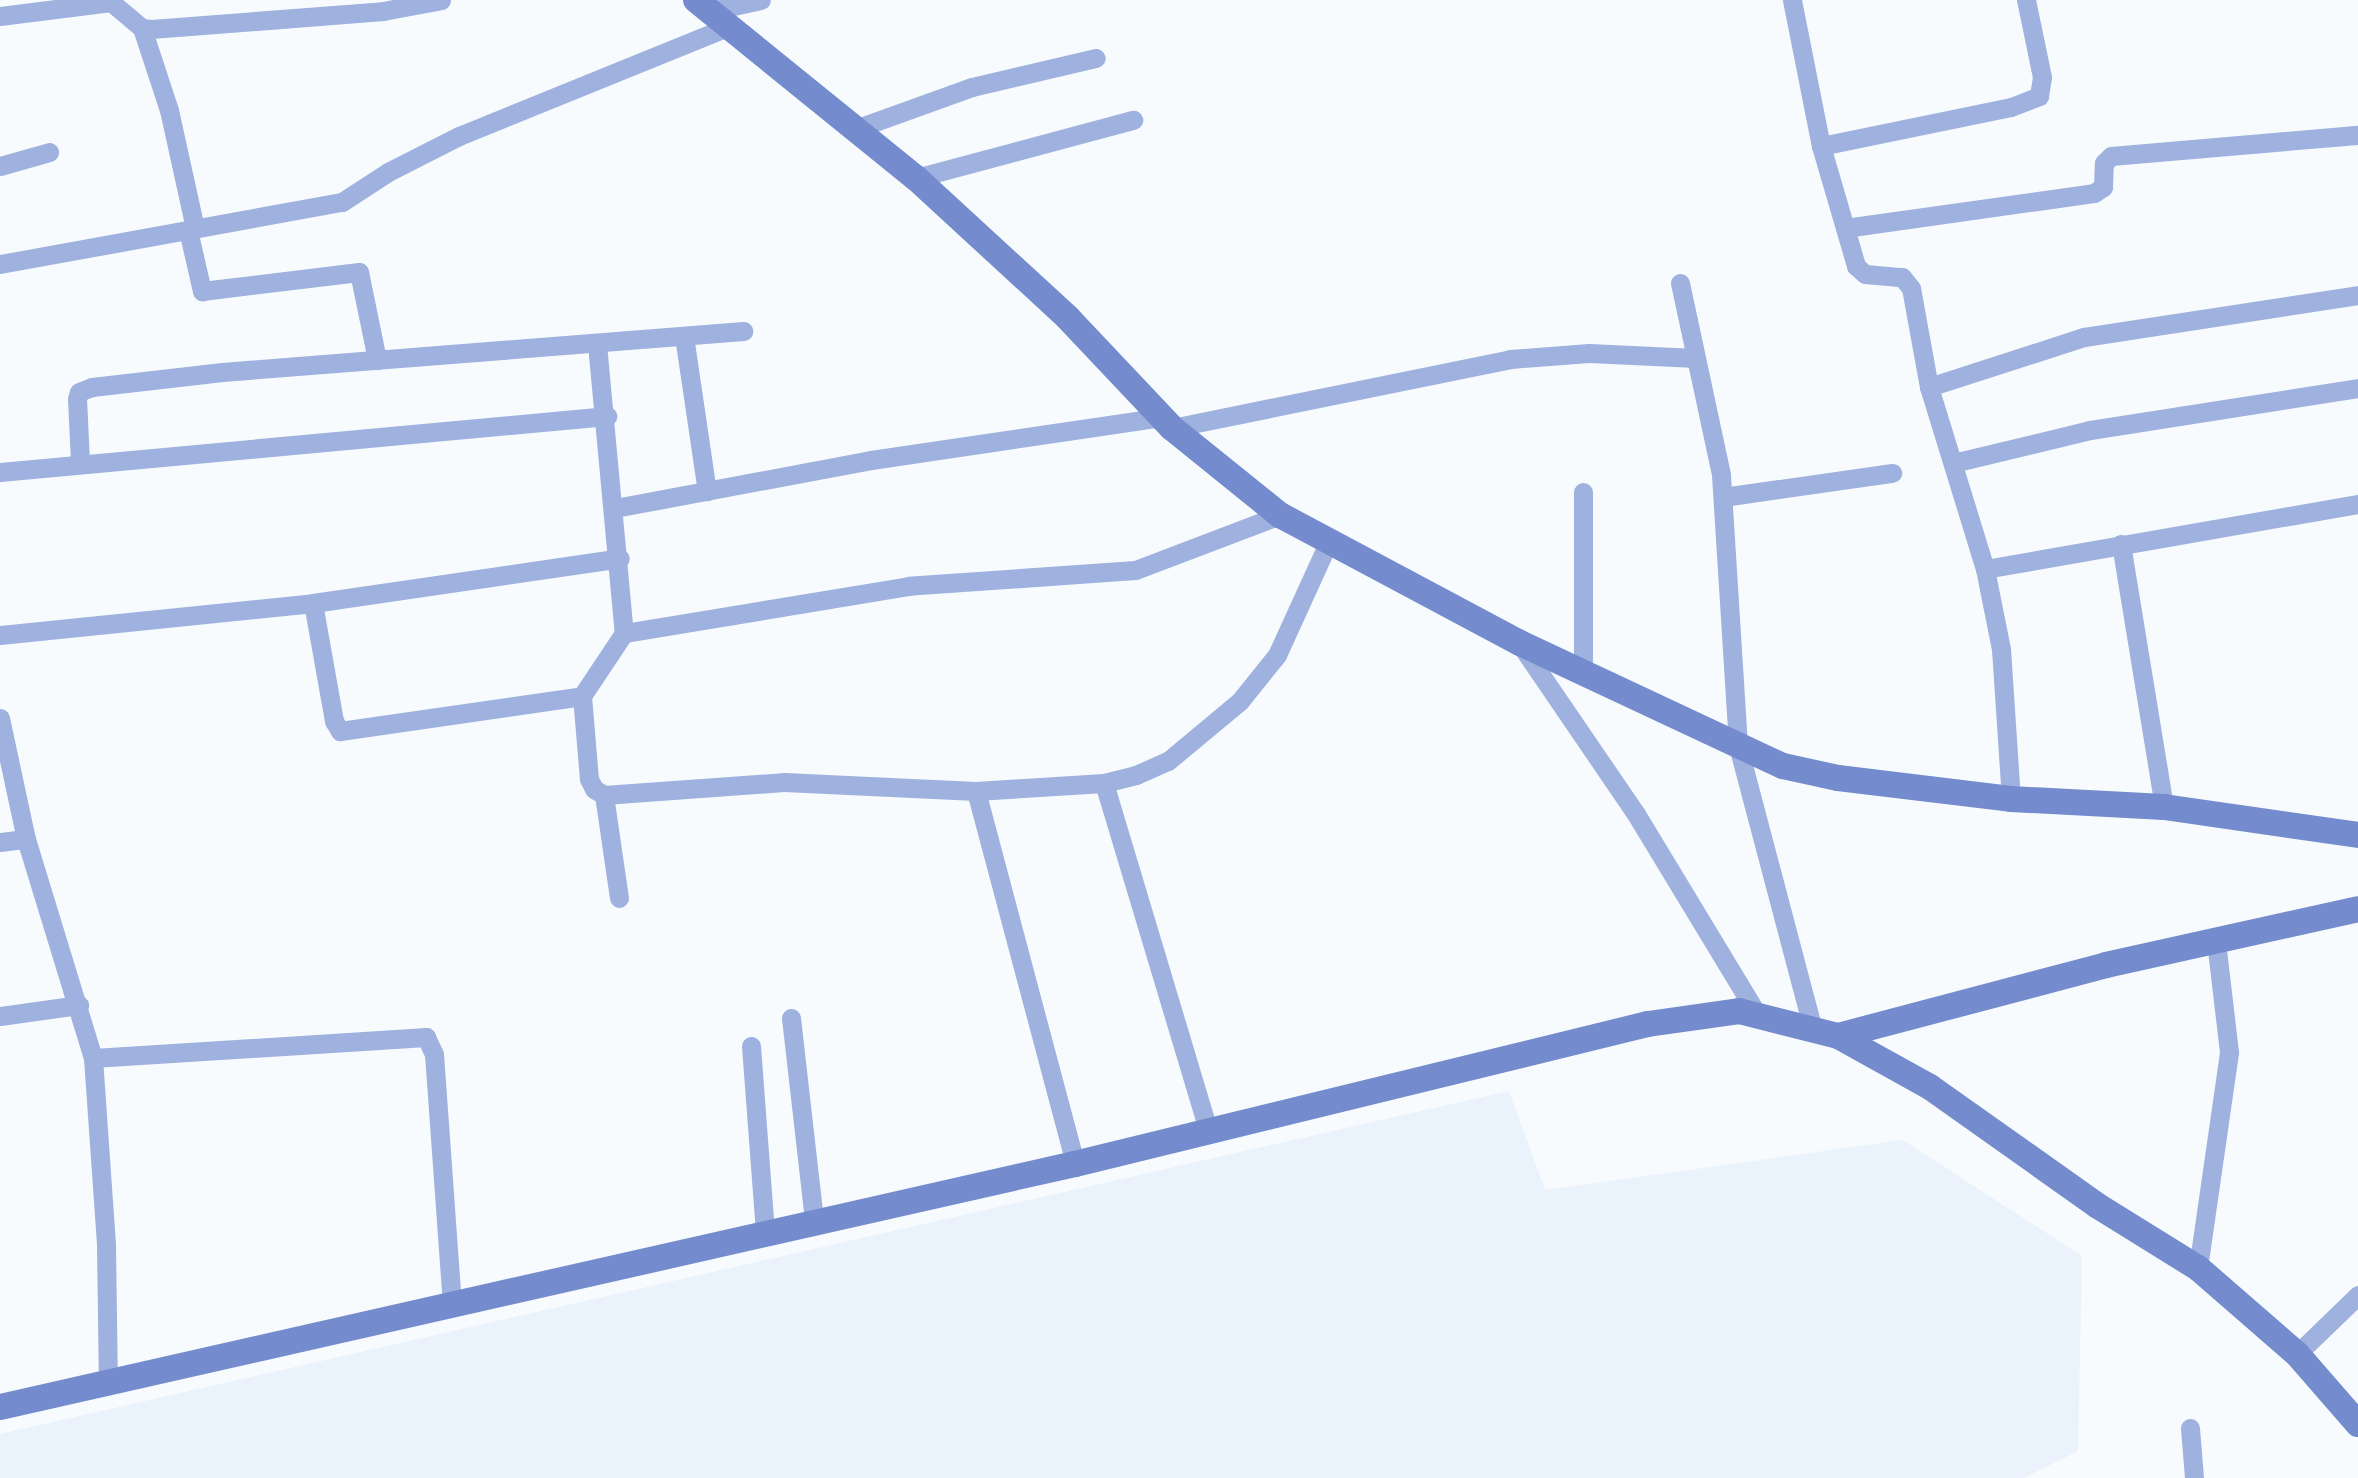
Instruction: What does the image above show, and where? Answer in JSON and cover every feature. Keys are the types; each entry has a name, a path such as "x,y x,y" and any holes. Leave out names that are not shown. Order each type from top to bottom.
{"main road":[{"path":"712,12 812,97 858,128 916,178 1068,318 1167,423 1280,515 1328,543 1520,643 1583,669 1783,766 1838,778 2011,799 2164,807 2358,835"},
{"path":"1838,1037 2106,965 2358,909"},
{"path":"0,1407 765,1231 1075,1164 1648,1024 1739,1011 1812,1027 1838,1037 1930,1087 2098,1206 2198,1268 2297,1354 2358,1424"}],"street":[{"path":"142,28 383,11 441,0"},
{"path":"0,264 342,202 387,172 712,12 761,0"},
{"path":"1791,0 1821,146 1860,270 1908,281 1930,387 1985,569 2001,649 2011,799"},
{"path":"1821,146 2011,107 2039,96 2042,77 2026,0"},
{"path":"0,16 111,2 142,28 169,110 202,291 359,272 377,360"},
{"path":"858,128 972,87 1096,58"},
{"path":"916,178 1133,120"},
{"path":"1845,229 2094,193 2103,187 2104,163 2111,156 2358,135"},
{"path":"0,166 49,152"},
{"path":"1679,284 1723,497 1738,746 1812,1027"},
{"path":"1930,387 2084,337 2358,295"},
{"path":"80,462 77,399 83,388 377,360 743,331"},
{"path":"684,336 707,491"},
{"path":"597,344 607,416 624,633 582,696 589,779 594,789 604,795 784,782 976,791 1104,783 1168,761 1240,701 1277,655 1328,543"},
{"path":"615,508 871,460 1167,423 1510,359 1590,353 1696,358"},
{"path":"1953,463 2090,430 2358,388"},
{"path":"0,471 607,416"},
{"path":"1723,497 1892,473"},
{"path":"1583,492 1583,669"},
{"path":"1985,569 2358,503"},
{"path":"624,633 909,586 1126,572 1280,515"},
{"path":"2121,544 2164,807"},
{"path":"0,635 313,603 620,558"},
{"path":"313,603 334,721 340,731 582,696"},
{"path":"1520,643 1636,814 1757,1014"},
{"path":"0,718 26,839 79,1005 93,1058 106,1245 108,1383"},
{"path":"1104,783 1209,1132"},
{"path":"976,791 1075,1164"},
{"path":"604,795 619,898"},
{"path":"0,842 26,839"},
{"path":"2198,1268 2229,1052 2216,941"},
{"path":"0,1016 79,1005"},
{"path":"791,1018 814,1221"},
{"path":"93,1058 426,1037 434,1054 452,1303"},
{"path":"751,1046 765,1231"},
{"path":"2297,1354 2358,1295"},
{"path":"2190,1428 2194,1478"}],"shaded area":[{"path":"1509,1091 1545,1190 1903,1140 2082,1256 2078,1451 2024,1478 0,1478 0,1434"}]}
